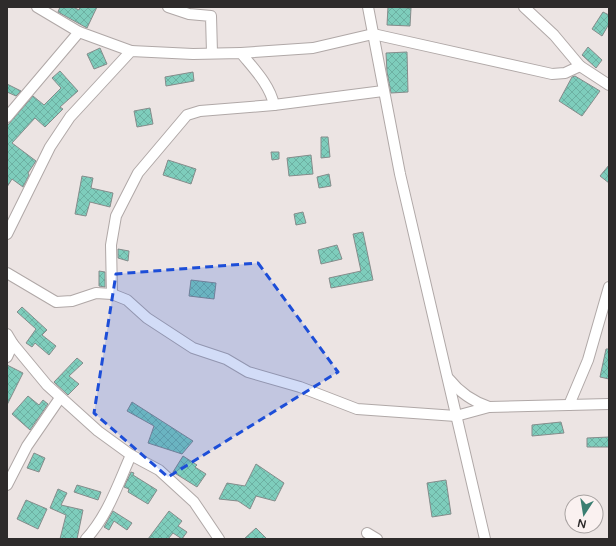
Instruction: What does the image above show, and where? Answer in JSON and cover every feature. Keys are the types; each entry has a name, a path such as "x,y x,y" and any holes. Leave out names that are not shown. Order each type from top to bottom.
{"street":[{"path":"37,7 79,32 130,51 193,54 241,53 313,48 373,34 552,74 565,73 580,66"},
{"path":"168,7 189,14 211,11 212,53"},
{"path":"368,7 383,92 400,174 485,539"},
{"path":"524,7 554,35 580,66 609,85"},
{"path":"7,117 79,32"},
{"path":"7,234 16,213 54,141 70,117 130,51"},
{"path":"241,53 256,70 272,93 274,105"},
{"path":"112,294 111,245 116,216 138,173 187,115 200,111 274,105 383,92"},
{"path":"7,273 56,302 72,301 96,293 112,294 127,300 147,318 188,346 226,359 248,372 300,387 357,409 456,416 489,407 609,404"},
{"path":"569,404 588,360 609,287"},
{"path":"7,334 13,344 47,385 60,398 98,431 131,455 158,470 194,502 219,539"},
{"path":"7,357 13,344"},
{"path":"447,377 464,395 475,403 489,407"},
{"path":"7,485 27,446 60,398"},
{"path":"86,539 108,509 131,455"},
{"path":"367,533 376,539"}],"highlighted area":[{"path":"258,263 338,372 168,477 94,413 116,274"}],"building":[{"path":"60,7 73,7 79,10 80,7 97,7 87,28 58,12"},
{"path":"388,7 411,8 410,26 387,25"},
{"path":"603,12 609,15 609,24 602,36 592,29"},
{"path":"588,47 602,60 596,68 582,55"},
{"path":"100,48 107,64 94,69 87,54"},
{"path":"407,52 408,92 391,93 387,72 386,53"},
{"path":"60,71 78,91 60,107 63,109 45,127 35,118 12,143 36,161 28,173 29,175 23,187 12,179 7,187 7,126 33,96 44,105 61,88 52,78"},
{"path":"193,72 194,81 166,86 165,77"},
{"path":"575,76 600,91 582,116 559,101 572,77"},
{"path":"7,84 21,91 16,96 7,92"},
{"path":"150,108 153,124 137,127 134,111"},
{"path":"321,137 328,137 330,157 321,158"},
{"path":"271,152 279,152 279,159 272,160"},
{"path":"311,155 313,174 289,176 287,158"},
{"path":"168,160 196,169 191,184 163,175"},
{"path":"609,165 609,183 600,176"},
{"path":"329,174 331,186 319,188 317,177"},
{"path":"82,176 93,178 91,188 113,193 110,207 90,202 86,216 75,214"},
{"path":"303,212 306,223 296,225 294,214"},
{"path":"363,232 373,280 331,288 329,278 361,271 353,234"},
{"path":"337,245 342,259 321,264 318,250"},
{"path":"118,249 129,251 128,261 118,258"},
{"path":"99,271 105,272 105,287 99,286"},
{"path":"191,280 216,283 214,299 189,296"},
{"path":"22,307 47,330 42,335 56,346 49,355 35,343 32,347 26,343 36,329 17,312"},
{"path":"606,349 609,349 609,379 600,377"},
{"path":"77,358 83,363 69,376 79,384 68,395 54,382"},
{"path":"7,365 23,373 7,405"},
{"path":"28,396 39,405 43,400 48,404 30,430 12,414"},
{"path":"132,402 193,441 182,454 148,443 154,426 127,411"},
{"path":"561,422 564,433 532,436 532,425"},
{"path":"609,437 609,447 587,447 587,438"},
{"path":"34,453 45,458 39,472 27,468"},
{"path":"183,456 197,465 195,467 206,474 197,487 173,472"},
{"path":"256,464 284,483 275,501 256,496 250,509 238,501 219,499 227,483 245,486"},
{"path":"131,472 134,473 133,475 157,490 148,504 128,492 129,489 124,487"},
{"path":"446,480 451,514 432,517 427,483"},
{"path":"77,485 101,492 98,500 74,492"},
{"path":"58,489 67,493 61,505 83,510 77,539 60,539 66,515 50,508"},
{"path":"26,500 47,509 38,529 17,519"},
{"path":"113,511 132,523 127,530 114,521 109,530 104,527"},
{"path":"169,511 182,521 178,526 187,532 182,539 173,533 168,539 148,539"},
{"path":"256,528 267,539 244,539"}]}
